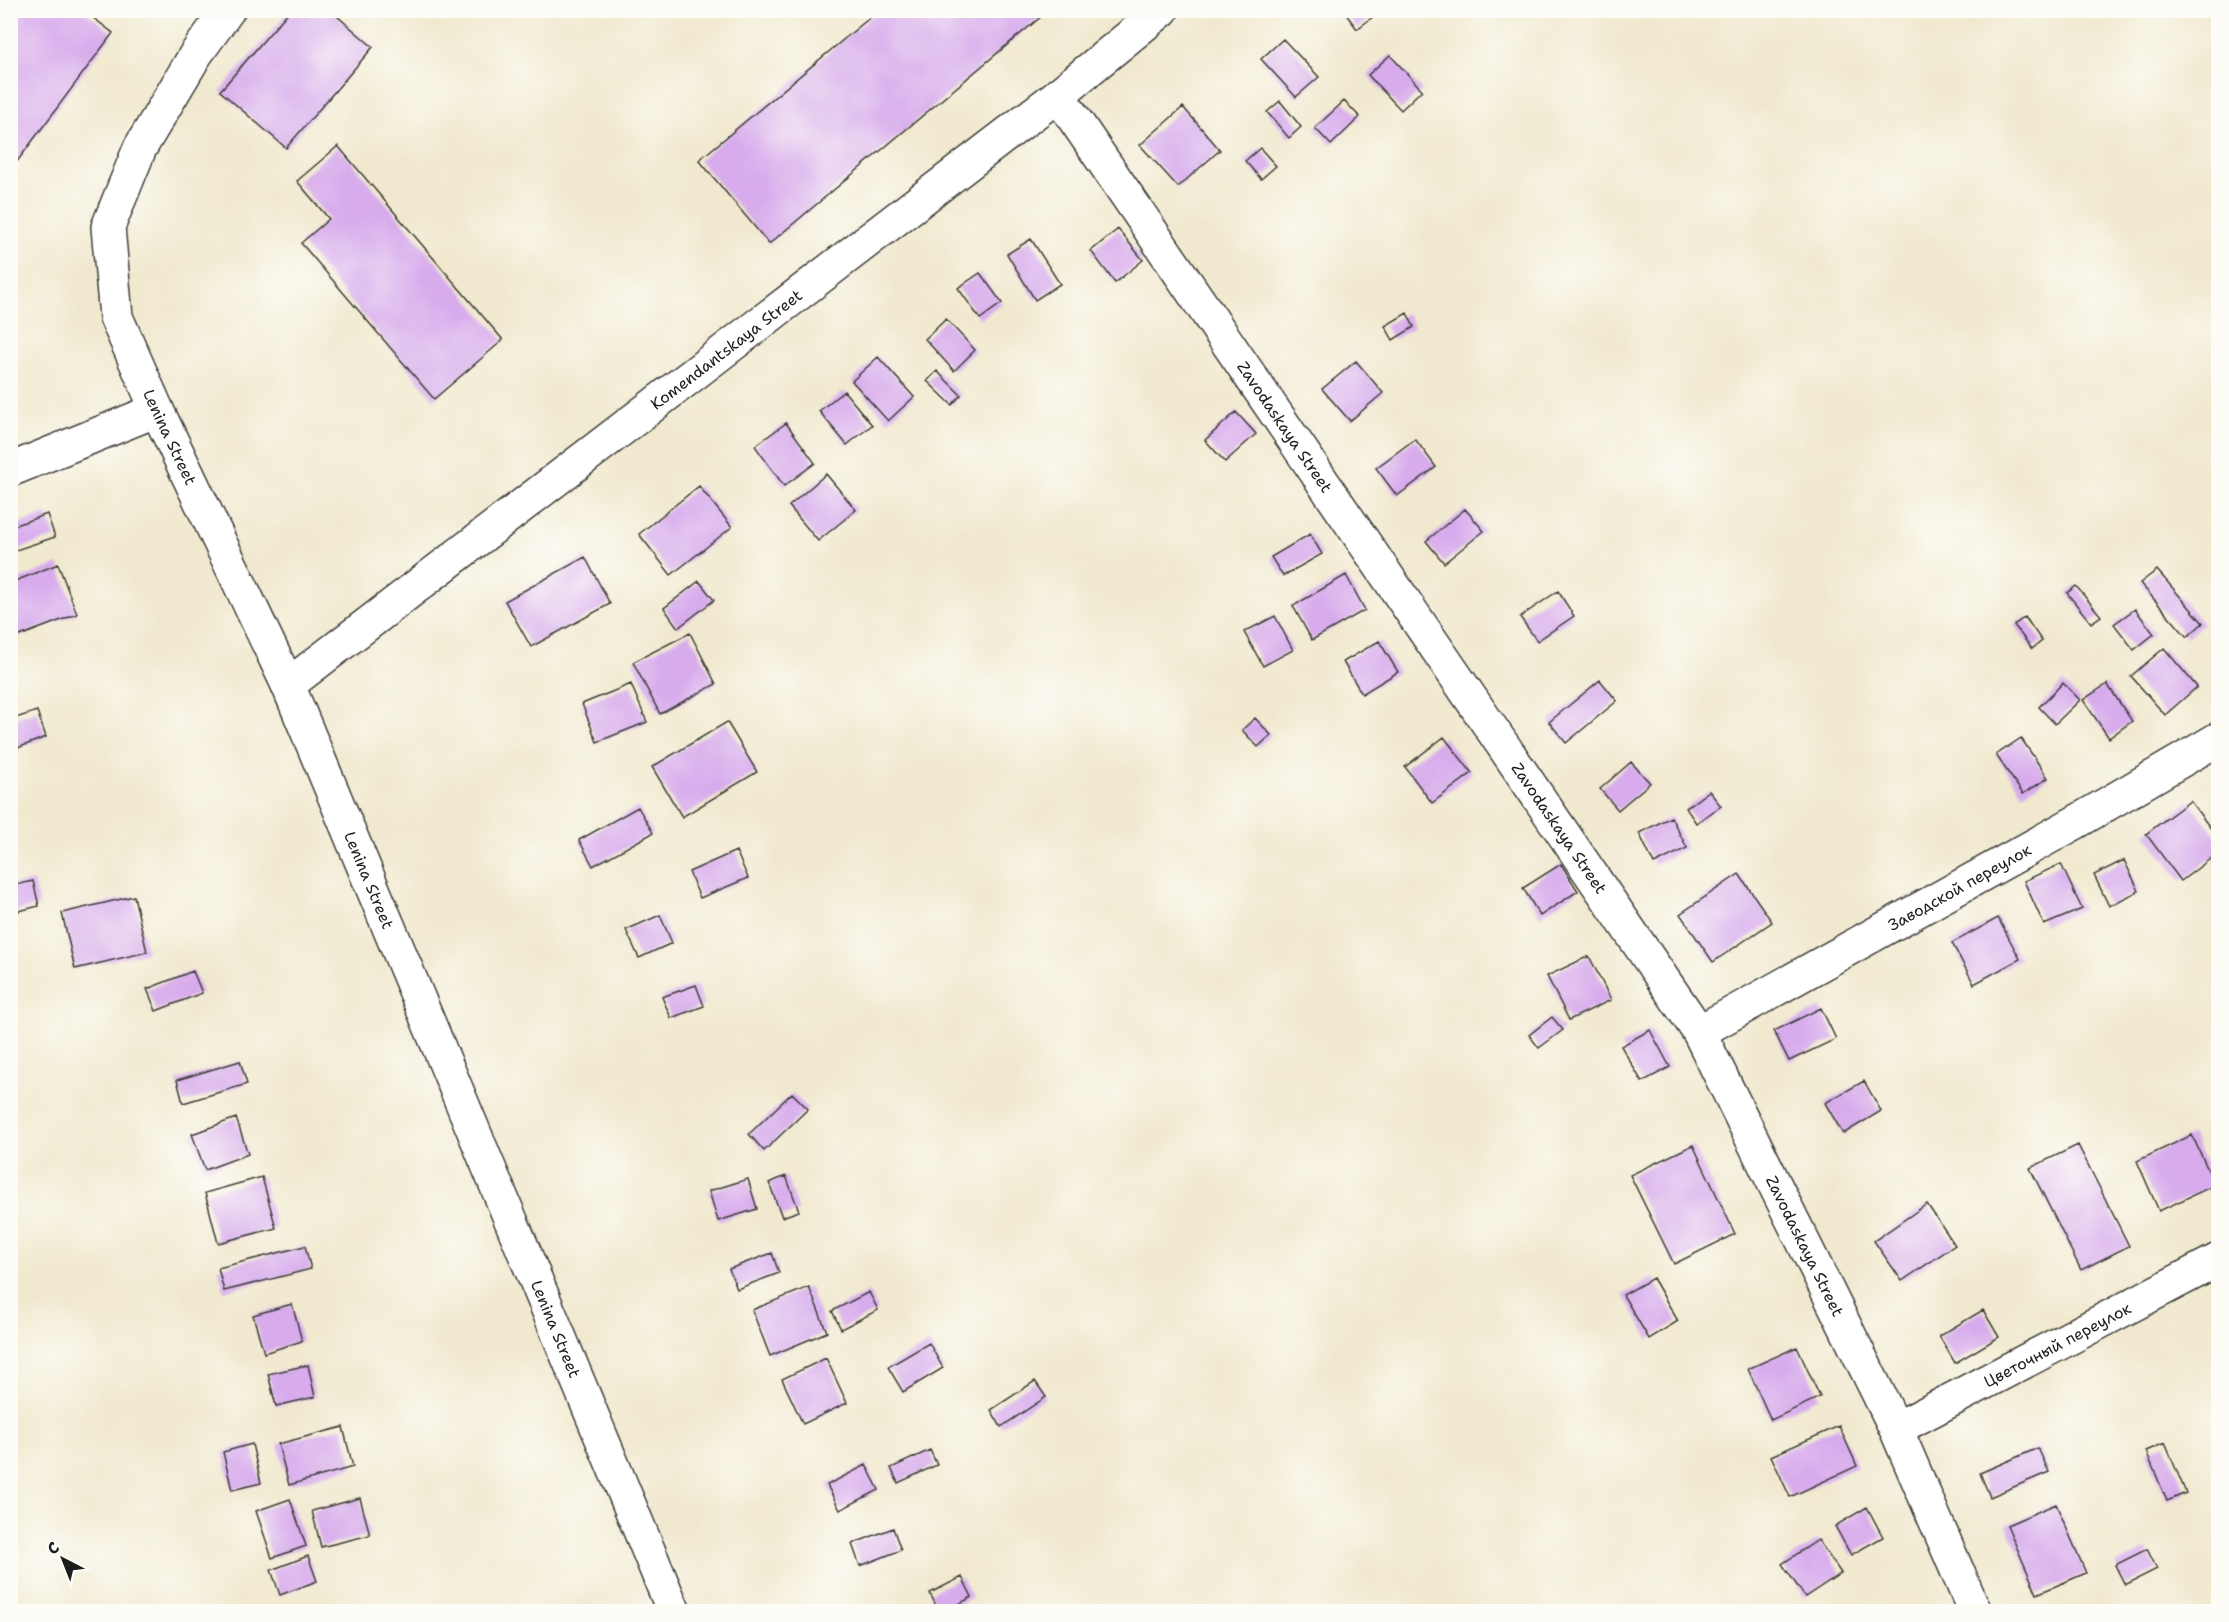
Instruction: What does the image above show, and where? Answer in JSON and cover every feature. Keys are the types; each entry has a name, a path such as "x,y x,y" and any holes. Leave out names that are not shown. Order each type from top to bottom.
{"street":[{"name":"Lenina Street","path":"228,10 196,54 140,148 108,227 116,317 157,410 288,685 674,1611"},
{"name":"Komendantskaya Street","path":"288,685 1058,95 1162,10"},
{"name":"Zavodaskaya Street","path":"1058,95 1699,1032 1896,1430 1975,1611"},
{"path":"10,470 157,410"},
{"name":"Заводской переулок","path":"1699,1032 2078,821 2218,739"},
{"name":"Цветочный переулок","path":"1896,1430 2218,1260"}],"building":[{"path":"10,10 83,10 113,33 10,171"},
{"path":"290,10 330,10 373,47 286,148 220,91"},
{"path":"879,10 1049,10 769,244 699,160"},
{"path":"1343,10 1382,10 1357,29"},
{"path":"1283,39 1319,77 1296,97 1261,59"},
{"path":"1390,55 1422,90 1401,110 1368,75"},
{"path":"1280,101 1301,127 1289,138 1267,112"},
{"path":"1344,101 1360,117 1331,145 1315,128"},
{"path":"1183,107 1220,150 1178,187 1140,145"},
{"path":"338,146 503,340 434,399 301,243 329,219 297,181"},
{"path":"1260,148 1276,166 1261,179 1245,161"},
{"path":"1118,229 1143,260 1115,283 1091,251"},
{"path":"1031,239 1060,284 1035,300 1007,254"},
{"path":"980,273 1002,303 980,319 958,288"},
{"path":"1407,313 1414,327 1393,340 1385,326"},
{"path":"946,319 975,350 954,371 925,339"},
{"path":"878,357 914,397 888,421 852,381"},
{"path":"1356,361 1383,393 1350,421 1322,389"},
{"path":"937,371 961,395 952,405 927,381"},
{"path":"844,391 872,425 847,445 819,411"},
{"path":"1236,412 1256,434 1225,462 1205,440"},
{"path":"786,423 815,463 784,486 755,446"},
{"path":"1415,439 1436,467 1397,496 1376,468"},
{"path":"826,474 856,510 818,541 789,506"},
{"path":"699,486 732,527 671,575 639,534"},
{"path":"1465,509 1484,531 1444,563 1426,541"},
{"path":"47,514 55,537 10,552 10,527"},
{"path":"1310,534 1322,554 1283,576 1271,557"},
{"path":"585,557 610,604 531,647 505,601"},
{"path":"58,564 77,614 12,639 10,635 10,583"},
{"path":"2157,570 2203,623 2187,637 2140,583"},
{"path":"1346,575 1365,610 1312,640 1293,606"},
{"path":"699,581 714,600 678,628 664,608"},
{"path":"2076,586 2101,616 2091,623 2067,593"},
{"path":"1558,591 1574,616 1537,641 1520,617"},
{"path":"2135,609 2154,634 2134,650 2114,624"},
{"path":"1275,616 1293,650 1263,666 1244,632"},
{"path":"2025,617 2042,641 2032,649 2014,625"},
{"path":"690,633 716,684 660,714 633,662"},
{"path":"1379,641 1398,672 1362,694 1343,662"},
{"path":"2164,648 2197,687 2165,715 2131,676"},
{"path":"1600,680 1617,701 1566,743 1549,722"},
{"path":"2063,683 2080,700 2055,724 2039,707"},
{"path":"631,684 647,722 597,742 582,704"},
{"path":"2107,684 2132,721 2109,738 2083,700"},
{"path":"37,711 46,737 15,749 10,737 10,720"},
{"path":"1255,718 1271,735 1258,747 1242,730"},
{"path":"727,722 757,772 682,817 652,767"},
{"path":"1444,737 1472,773 1432,803 1405,767"},
{"path":"2021,738 2048,778 2023,794 1996,755"},
{"path":"1631,762 1650,783 1618,810 1600,789"},
{"path":"1709,791 1721,806 1696,823 1686,808"},
{"path":"2190,801 2218,838 2218,853 2181,881 2146,834"},
{"path":"638,807 653,833 593,866 579,840"},
{"path":"1671,817 1687,848 1654,864 1639,833"},
{"path":"736,851 748,878 700,898 689,872"},
{"path":"2124,860 2139,891 2109,906 2094,875"},
{"path":"1561,864 1578,891 1540,916 1523,888"},
{"path":"2061,864 2082,909 2044,925 2024,881"},
{"path":"1739,874 1772,922 1713,962 1680,914"},
{"path":"33,881 39,906 10,913 10,886"},
{"path":"134,896 147,952 75,969 62,913"},
{"path":"660,915 672,943 639,958 626,930"},
{"path":"1998,918 2020,959 1974,984 1952,943"},
{"path":"1589,956 1611,1000 1569,1020 1547,976"},
{"path":"193,971 202,993 156,1011 147,989"},
{"path":"696,985 704,1006 671,1018 662,997"},
{"path":"1821,1008 1836,1039 1789,1061 1774,1031"},
{"path":"1552,1017 1563,1030 1539,1048 1529,1035"},
{"path":"1650,1030 1670,1067 1642,1082 1621,1046"},
{"path":"240,1061 247,1084 183,1103 177,1080"},
{"path":"1864,1081 1881,1111 1843,1134 1825,1103"},
{"path":"792,1093 808,1109 764,1151 749,1134"},
{"path":"236,1118 248,1154 205,1170 192,1134"},
{"path":"2192,1135 2215,1185 2159,1211 2137,1161"},
{"path":"1693,1145 1735,1234 1674,1264 1630,1175"},
{"path":"2078,1145 2129,1246 2081,1270 2030,1168"},
{"path":"786,1176 799,1211 782,1217 769,1183"},
{"path":"262,1177 276,1228 218,1243 205,1193"},
{"path":"748,1179 757,1209 718,1221 709,1191"},
{"path":"1927,1204 1955,1245 1902,1281 1874,1241"},
{"path":"305,1246 311,1269 224,1291 218,1268"},
{"path":"772,1253 779,1273 737,1289 729,1269"},
{"path":"1653,1278 1678,1321 1649,1339 1623,1295"},
{"path":"809,1287 827,1332 770,1356 752,1310"},
{"path":"869,1292 878,1310 841,1329 832,1311"},
{"path":"292,1304 302,1341 264,1353 253,1315"},
{"path":"1983,1310 1999,1337 1955,1363 1939,1336"},
{"path":"929,1343 943,1368 903,1392 888,1367"},
{"path":"1797,1347 1820,1397 1771,1420 1748,1369"},
{"path":"826,1358 847,1403 803,1424 782,1379"},
{"path":"308,1365 315,1397 276,1406 268,1374"},
{"path":"1035,1381 1046,1397 1001,1427 991,1410"},
{"path":"1839,1426 1857,1466 1790,1497 1771,1456"},
{"path":"343,1427 353,1467 289,1485 278,1444"},
{"path":"2165,1443 2186,1493 2167,1501 2146,1451"},
{"path":"252,1444 261,1483 232,1490 223,1452"},
{"path":"2038,1448 2049,1472 1990,1497 1980,1473"},
{"path":"930,1450 937,1465 898,1483 891,1468"},
{"path":"866,1465 879,1490 840,1510 827,1485"},
{"path":"360,1498 370,1535 321,1547 312,1511"},
{"path":"290,1499 306,1546 272,1558 256,1511"},
{"path":"2056,1504 2086,1573 2037,1594 2007,1525"},
{"path":"1867,1507 1883,1537 1851,1555 1835,1526"},
{"path":"893,1528 901,1550 860,1566 852,1544"},
{"path":"1818,1540 1841,1573 1805,1597 1782,1564"},
{"path":"2147,1549 2157,1569 2125,1585 2115,1565"},
{"path":"308,1556 317,1581 280,1595 271,1570"},
{"path":"962,1577 972,1597 944,1612 939,1612 930,1593"},
{"path":"269,1606 270,1612 251,1611"}]}
